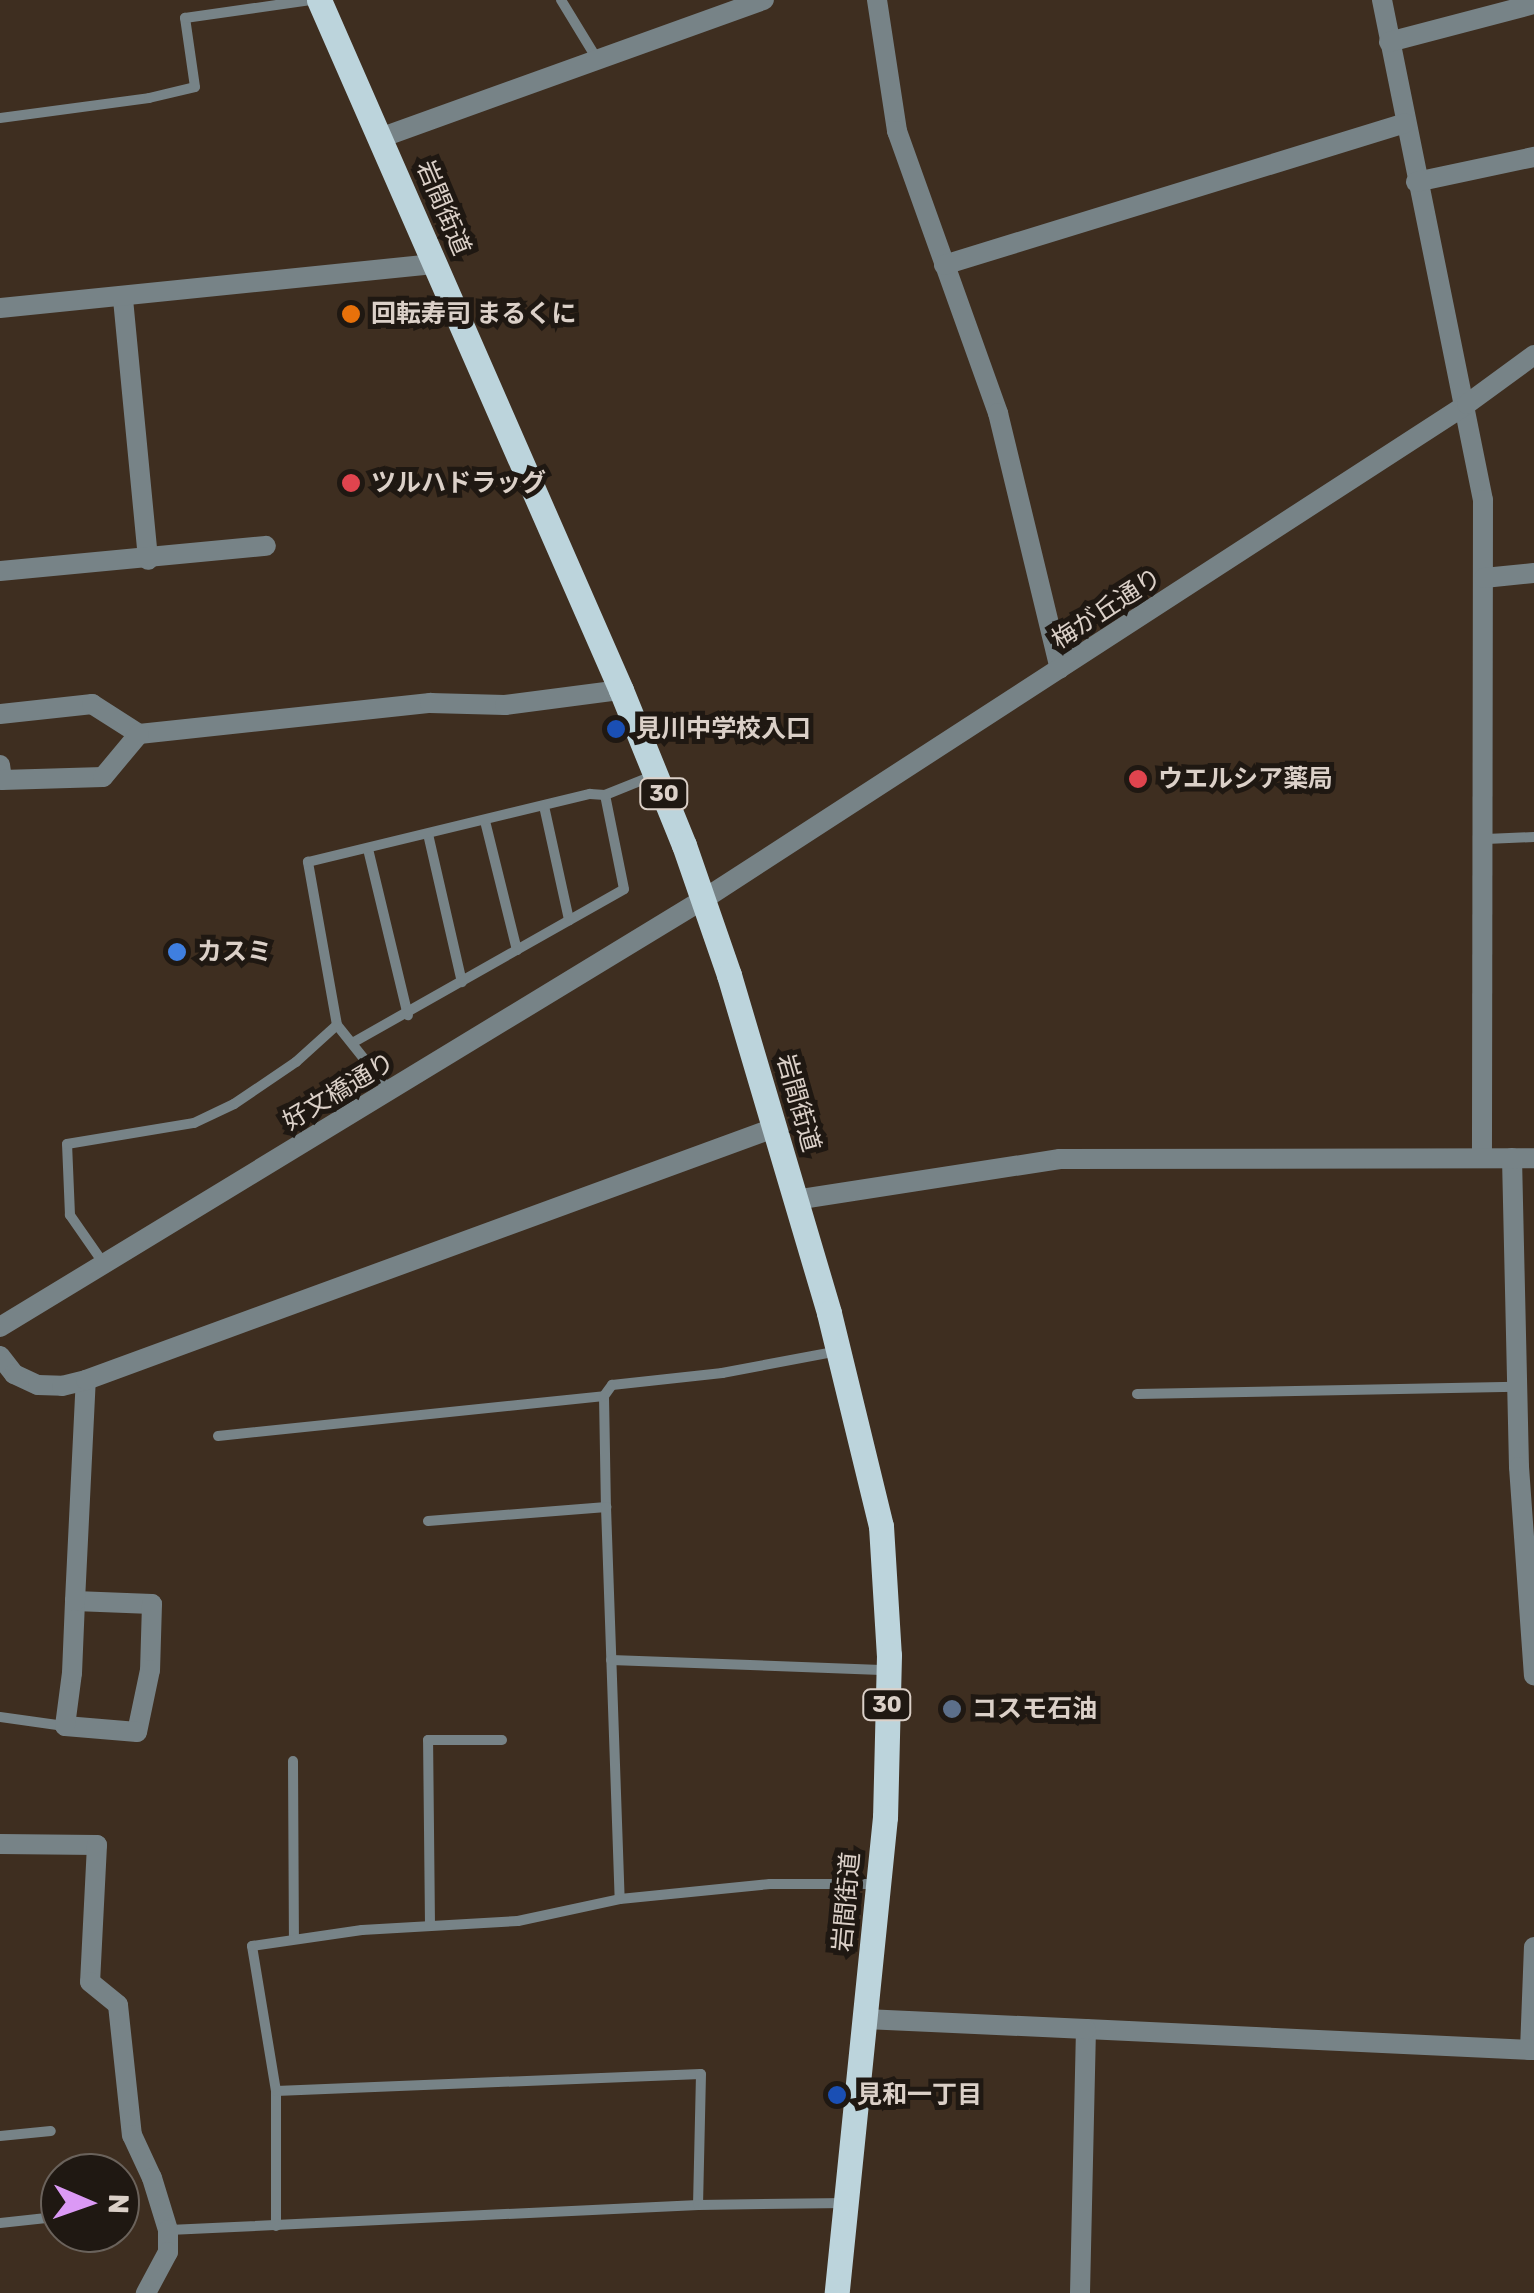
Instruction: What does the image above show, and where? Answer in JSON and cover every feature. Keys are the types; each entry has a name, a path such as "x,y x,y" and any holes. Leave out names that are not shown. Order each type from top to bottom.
{"main road":[{"name":"岩間街道","path":"319,0 621,690 704,899 839,1351 880,1526 888,1670 880,1884 837,2293"}],"street":[{"path":"380,138 764,0"},
{"path":"877,0 896,132 998,412 1060,669"},
{"path":"1382,0 1416,182 1467,404 1483,500 1481,711 1486,839 1482,1157"},
{"path":"1389,42 1534,4"},
{"path":"944,265 1405,124"},
{"path":"1416,182 1534,157"},
{"path":"0,308 123,299 434,264"},
{"path":"123,299 148,560"},
{"name":"梅が丘通り","path":"704,899 1467,404 1534,356"},
{"path":"0,571 266,546"},
{"path":"1484,578 1534,574"},
{"path":"0,714 92,704 139,734 430,702 505,705 621,690"},
{"path":"0,765 2,780 103,777 139,734"},
{"name":"好文橋通り","path":"0,1327 704,899"},
{"path":"0,1356 14,1374 38,1384 62,1386 86,1380 774,1128"},
{"path":"1512,1158 1516,1388 1526,1468 1534,1675"},
{"path":"795,1200 1060,1159 1534,1158"},
{"path":"75,1601 152,1604 150,1670 137,1732 65,1726 86,1380"},
{"path":"0,1844 96,1845 90,1982 118,2005 132,2135 152,2178 168,2230 168,2252 146,2293"},
{"path":"866,2019 1532,2050 1534,1946"},
{"path":"1080,2293 1086,2028"}],"lane":[{"path":"0,118 195,87 186,18 310,0"},
{"path":"561,0 597,59"},
{"path":"389,1091 338,1025 308,862 590,794 605,795 656,775"},
{"path":"354,1042 624,890 605,795"},
{"path":"544,806 569,920"},
{"path":"485,821 517,950"},
{"path":"428,834 462,982"},
{"path":"1486,839 1534,837"},
{"path":"368,849 408,1015"},
{"path":"104,1264 70,1215 67,1144 194,1123 234,1104 296,1062 338,1025"},
{"path":"620,1899 604,1396 612,1385 722,1373 839,1351"},
{"path":"1137,1394 1516,1388"},
{"path":"218,1436 604,1396"},
{"path":"428,1522 606,1507"},
{"path":"611,1660 888,1670"},
{"path":"0,1717 65,1726"},
{"path":"430,1925 428,1740 502,1740"},
{"path":"293,1761 294,1939"},
{"path":"276,2226 276,2091 252,1946 430,1925 518,1921 620,1899 770,1884 880,1884"},
{"path":"276,2091 701,2074 698,2205"},
{"path":"0,2136 51,2130"},
{"path":"168,2230 698,2205 846,2203"},
{"path":"0,2223 40,2219"}],"place":[{"name":"回転寿司 まるくに","path":"351,314"},
{"name":"ツルハドラッグ","path":"351,483"},
{"name":"見川中学校入口","path":"616,729"},
{"name":"ウエルシア薬局","path":"1138,779"},
{"name":"カスミ","path":"177,952"},
{"name":"コスモ石油","path":"952,1709"},
{"name":"見和一丁目","path":"837,2095"}]}
